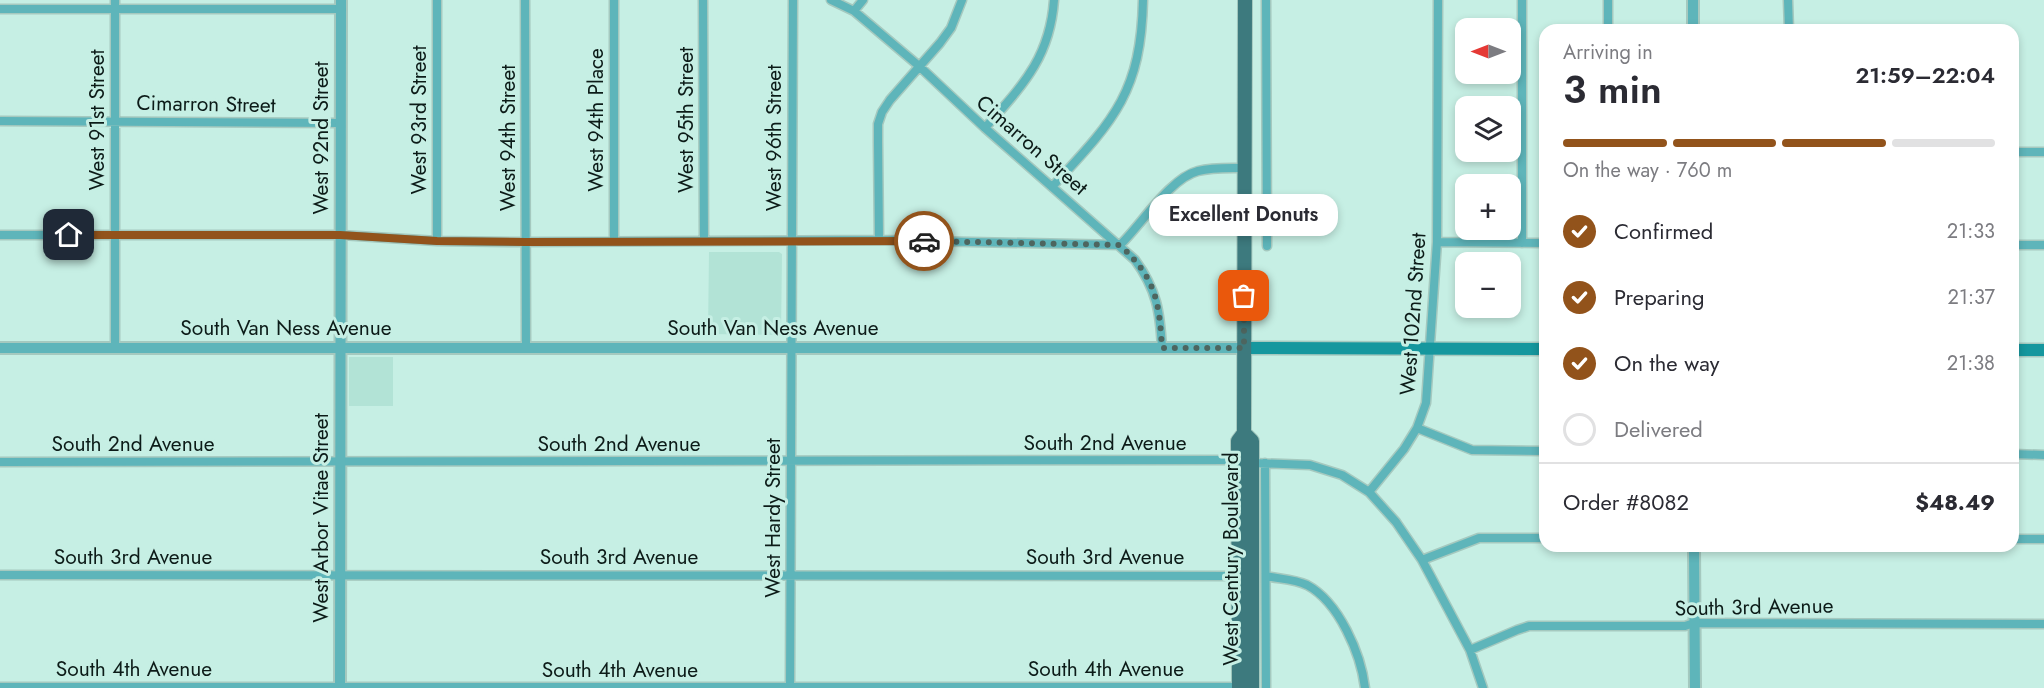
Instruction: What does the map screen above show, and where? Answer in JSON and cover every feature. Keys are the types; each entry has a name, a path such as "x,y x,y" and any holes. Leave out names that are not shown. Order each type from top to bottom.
{"main road":[{"name":"West Century Boulevard","path":"1243,688 1238,441 1244,432 1245,0"},
{"name":"South Van Ness Avenue","path":"1244,348 1539,349"},
{"path":"2019,350 2044,350"},
{"name":"West Century Boulevard","path":"1243,688 1258,463 1252,441 1244,432"}],"street":[{"name":"West 93rd Street","path":"437,0 437,241"},
{"name":"West 94th Street","path":"525,0 526,348"},
{"name":"West 94th Place","path":"614,0 615,240"},
{"name":"West 95th Street","path":"703,0 704,241"},
{"name":"West 96th Street","path":"791,347 793,0"},
{"name":"Cimarron Street","path":"831,0 854,11 919,66 1135,260 1148,277 1159,307 1162,348"},
{"path":"854,11 863,0"},
{"path":"879,240 879,124 882,112 951,28 962,0"},
{"path":"986,128 1033,70 1050,33 1054,0"},
{"path":"1052,187 1107,126 1130,87 1140,45 1143,0"},
{"path":"1266,0 1267,246"},
{"name":"West 102nd Street","path":"1369,492 1404,449 1417,428 1426,403 1437,242 1438,0"},
{"path":"1522,0 1522,243"},
{"path":"1608,0 1608,24"},
{"path":"1693,0 1693,24"},
{"path":"1788,0 1789,24"},
{"path":"0,9 115,4 341,4"},
{"name":"West 91st Street","path":"115,4 115,348"},
{"name":"West 92nd Street","path":"340,347 341,4"},
{"name":"Cimarron Street","path":"0,121 340,123"},
{"path":"2019,152 2044,152"},
{"path":"0,235 340,235 437,241 879,240 1120,245 1170,189 1188,176 1199,171 1245,168"},
{"path":"1437,242 1539,243"},
{"path":"2019,244 2044,245"},
{"name":"West Arbor Vitae Street","path":"340,347 340,688"},
{"name":"West Hardy Street","path":"790,688 791,347"},
{"name":"South Van Ness Avenue","path":"0,348 1244,348"},
{"path":"1417,428 1472,450 1539,451"},
{"path":"2019,454 2044,454"},
{"name":"South 2nd Avenue","path":"0,462 1238,460"},
{"path":"1258,463 1310,465 1342,475 1369,492 1396,522 1422,561 1470,650 1483,688"},
{"name":"West Century Boulevard","path":"1258,463 1266,576 1266,688"},
{"path":"1422,561 1479,538 1539,538"},
{"path":"2019,539 2044,539"},
{"path":"1694,552 1695,688"},
{"name":"South 3rd Avenue","path":"0,575 1239,576"},
{"path":"1266,576 1297,581 1309,586 1334,611 1356,649 1365,688"},
{"name":"South 3rd Avenue","path":"1470,650 1529,626 1685,626 1694,623 2044,624"},
{"name":"South 4th Avenue","path":"0,687 1243,688"}],"shaded area":[{"path":"709,252 779,252 782,254 781,335 708,334"},
{"path":"349,357 393,357 393,406 349,406"}],"way so far":[{"path":"924,241 1120,245 1135,260 1153,288 1159,307 1162,348 1244,348 1244,296"}],"place":[{"name":"Excellent Donuts","path":"1244,296"}],"route":[{"path":"69,235 340,235 437,241 526,242 924,241"}]}
